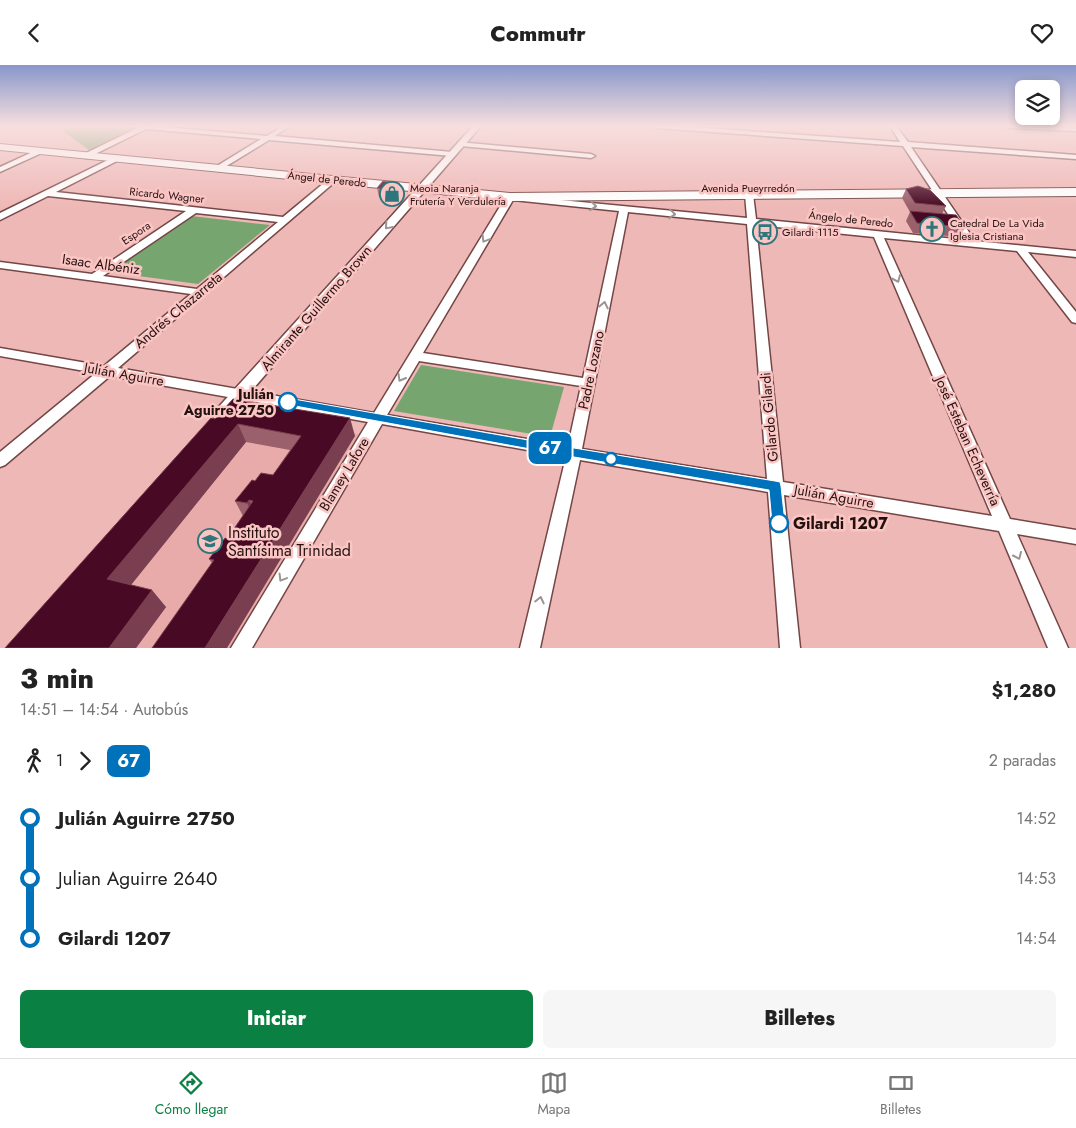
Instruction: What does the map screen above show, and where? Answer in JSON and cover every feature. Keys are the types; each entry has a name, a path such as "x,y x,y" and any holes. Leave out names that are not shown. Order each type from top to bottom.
{"main road":[{"name":"Ángel de Peredo","path":"61,153 510,197"},
{"name":"Avenida Pueyrredón","path":"421,189 439,186 510,189 1076,192"},
{"name":"Avenida Pueyrredón","path":"937,190 1076,186"},
{"name":"Avenida Pueyrredón","path":"510,197 746,191"}],"street":[{"path":"0,170 37,153"},
{"path":"84,156 90,153"},
{"path":"220,168 243,153"},
{"path":"443,153 452,154"},
{"path":"561,153 591,156"},
{"path":"911,153 972,243"},
{"path":"1026,153 1076,157"},
{"name":"Almirante Guillermo Brown","path":"207,431 452,154"},
{"path":"0,217 114,159"},
{"name":"Andrés Chazarreta","path":"0,461 332,180"},
{"name":"Gilardo Gilardi","path":"746,191 790,648"},
{"name":"Ricardo Wagner","path":"47,193 284,220"},
{"name":"Ángel de Peredo","path":"510,197 624,209"},
{"name":"Blamey Lafore","path":"241,648 510,197"},
{"name":"Ángelo de Peredo","path":"624,209 1076,254"},
{"name":"Padre Lozano","path":"530,648 574,453 624,209"},
{"name":"Espora","path":"93,277 194,210"},
{"name":"José Esteban Echeverría","path":"878,234 1058,648"},
{"path":"1020,248 1076,320"},
{"name":"Isaac Albéniz","path":"0,265 199,292"},
{"name":"Julián Aguirre","path":"0,352 574,453 1076,537"},
{"path":"414,357 588,383"}],"shaded area":[{"name":"Instituto Santísima Trinidad","path":"235,413 359,434 230,648 33,648"}],"green space":[{"path":"191,216 270,225 198,284 109,272"},
{"path":"421,365 564,387 550,437 394,411"}],"building":[{"path":"383,181 399,183 401,187 398,190 377,188"},
{"path":"918,186 930,190 946,206 915,203 906,189"},
{"path":"910,211 956,215 965,227 917,223"},
{"path":"233,399 350,418 205,648 152,648 214,560 209,559 225,538 227,539 253,501 249,500 247,503 235,501 252,480 255,481 261,473 273,475 301,436 238,424 107,579 152,590 109,648 5,648 211,418 215,419"}],"bus line":[{"name":"67","path":"288,402 574,453 775,486 779,523"}],"place":[{"name":"Meoia Naranja Frutería Y Verdulería","path":"392,194"},
{"name":"Catedral De La Vida Iglesia Cristiana","path":"932,229"},
{"name":"Gilardi 1115","path":"765,232"},
{"name":"Julián Aguirre 2750","path":"288,402"},
{"name":"Gilardi 1207","path":"779,523"},
{"name":"Instituto Santísima Trinidad","path":"210,541"}]}
